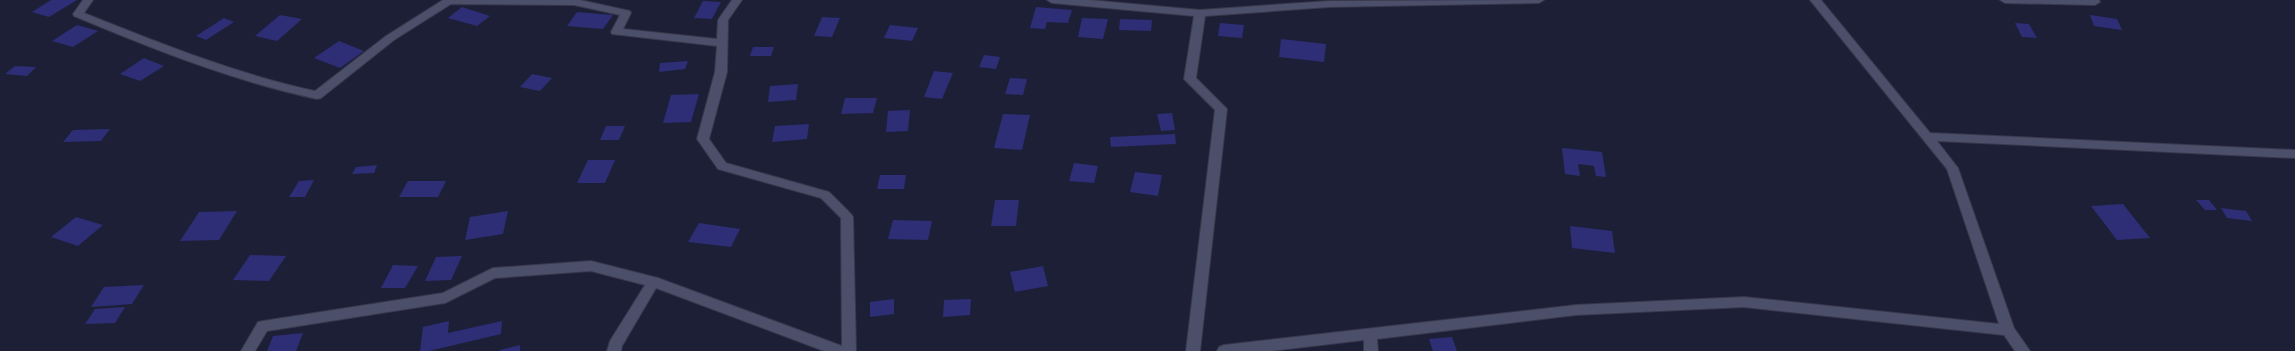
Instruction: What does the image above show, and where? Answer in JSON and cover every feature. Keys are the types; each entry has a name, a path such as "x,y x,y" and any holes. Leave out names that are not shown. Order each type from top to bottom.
{"street":[{"path":"88,0 78,14 163,49 288,89 317,95 390,38 450,1 574,2 626,13 616,32 722,43"},
{"path":"737,0 723,20 721,72 703,139 722,166 824,195 847,217 849,351"},
{"path":"1052,0 1200,13 1329,4 1540,0"},
{"path":"1815,0 1952,168 2008,330 2023,351"},
{"path":"2005,0 2095,2"},
{"path":"1193,351 1221,109 1190,79 1200,13"},
{"path":"1928,137 2295,154"},
{"path":"248,351 263,326 445,298 493,273 591,266 653,282 839,351"},
{"path":"614,351 615,345 653,282"},
{"path":"1224,351 1576,310 1744,302 2008,330"},
{"path":"1370,333 1371,351"}],"building":[{"path":"51,0 77,0 49,17 32,12"},
{"path":"703,1 721,2 712,19 694,18"},
{"path":"462,7 490,16 477,26 448,18"},
{"path":"1036,7 1072,10 1068,23 1047,22 1045,29 1030,28"},
{"path":"577,12 613,15 603,29 567,26"},
{"path":"280,15 302,19 277,41 255,36"},
{"path":"2090,15 2117,19 2122,30 2094,26"},
{"path":"822,17 840,18 832,37 814,36"},
{"path":"224,18 234,22 206,40 196,36"},
{"path":"1082,18 1108,19 1103,39 1078,37"},
{"path":"1120,19 1152,20 1151,31 1119,30"},
{"path":"1220,23 1244,25 1242,38 1218,36"},
{"path":"2015,23 2029,24 2037,38 2022,37"},
{"path":"77,25 98,31 73,47 52,41"},
{"path":"890,25 918,28 912,41 884,38"},
{"path":"1281,39 1326,44 1324,62 1279,57"},
{"path":"339,41 364,51 340,68 314,58"},
{"path":"753,47 774,47 771,56 750,56"},
{"path":"984,55 1000,57 996,69 979,67"},
{"path":"144,58 164,66 140,81 120,74"},
{"path":"688,61 685,69 659,72 660,63"},
{"path":"15,66 36,67 27,76 5,74"},
{"path":"934,71 953,73 942,99 924,97"},
{"path":"532,74 552,78 540,91 520,87"},
{"path":"1010,78 1027,79 1023,95 1005,94"},
{"path":"798,84 796,100 768,102 770,86"},
{"path":"699,94 691,122 663,123 671,95"},
{"path":"845,98 877,98 873,113 841,114"},
{"path":"910,110 908,131 886,132 888,111"},
{"path":"1172,113 1175,130 1161,131 1157,114"},
{"path":"1003,114 1030,115 1022,150 994,148"},
{"path":"809,124 807,139 772,142 775,126"},
{"path":"606,126 625,126 619,140 600,140"},
{"path":"110,129 101,141 63,142 73,130"},
{"path":"1175,134 1176,144 1111,147 1110,137"},
{"path":"1562,148 1602,152 1606,177 1596,176 1594,166 1578,164 1580,176 1565,174"},
{"path":"588,160 615,160 605,183 577,183"},
{"path":"1074,163 1098,166 1094,183 1069,181"},
{"path":"377,165 374,173 352,174 356,167"},
{"path":"1135,172 1162,175 1158,196 1130,192"},
{"path":"880,175 906,175 904,189 877,189"},
{"path":"314,180 305,197 289,197 299,181"},
{"path":"408,181 446,181 438,197 399,197"},
{"path":"995,200 1019,200 1016,226 991,226"},
{"path":"2196,200 2209,200 2217,210 2205,210"},
{"path":"2123,204 2150,238 2117,240 2091,206"},
{"path":"2221,208 2246,211 2252,221 2227,218"},
{"path":"237,211 219,240 180,241 199,212"},
{"path":"508,211 503,234 465,240 470,217"},
{"path":"76,217 103,225 78,246 51,237"},
{"path":"893,220 932,221 928,240 888,239"},
{"path":"699,223 740,229 731,247 688,242"},
{"path":"1570,226 1612,231 1615,253 1572,248"},
{"path":"250,255 286,256 269,281 233,280"},
{"path":"462,256 451,280 425,281 436,257"},
{"path":"393,265 418,266 405,288 381,288"},
{"path":"1043,266 1048,286 1015,292 1010,272"},
{"path":"144,285 132,304 91,307 104,287"},
{"path":"894,299 894,314 870,317 870,302"},
{"path":"971,299 970,315 943,317 944,300"},
{"path":"125,307 115,323 85,324 95,309"},
{"path":"449,321 448,333 502,321 501,334 429,351 420,351 423,327"},
{"path":"303,333 296,351 267,351 273,336"},
{"path":"1452,337 1457,351 1433,351 1429,339"},
{"path":"520,345 520,351 500,351 500,350"}]}
